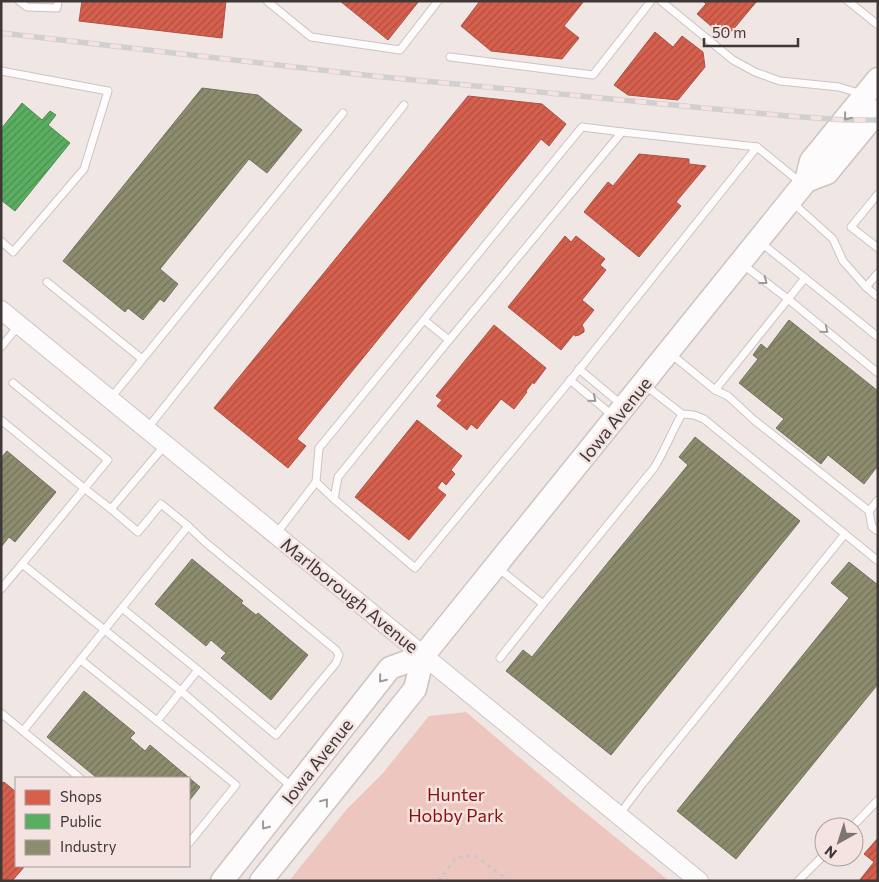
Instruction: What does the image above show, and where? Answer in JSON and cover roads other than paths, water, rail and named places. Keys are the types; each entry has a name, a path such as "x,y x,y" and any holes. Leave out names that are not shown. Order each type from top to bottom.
{"main road":[{"name":"Iowa Avenue","path":"261,881 415,688 423,656 800,189 811,161 873,95"},
{"name":"Iowa Avenue","path":"222,881 390,668 423,656"}],"street":[{"name":"Marlborough Avenue","path":"1,310 699,881"}],"lane":[{"path":"19,1 27,6 57,8 58,1"},
{"path":"268,1 311,37 400,50 438,1"},
{"path":"450,57 593,75 651,1"},
{"path":"661,1 733,60 755,72 780,80 839,87 873,95"},
{"path":"848,1 878,24"},
{"path":"1,71 108,91 84,169 14,252 1,241"},
{"path":"147,430 404,105"},
{"path":"109,399 343,113"},
{"path":"276,534 316,482 319,448 582,127 757,147 800,189 833,239 843,261 866,287 878,297"},
{"path":"334,499 338,477 622,132"},
{"path":"316,482 416,568 757,147"},
{"path":"878,194 852,227 878,248"},
{"path":"758,241 878,337"},
{"path":"740,263 788,299 878,373"},
{"path":"866,287 878,273"},
{"path":"715,390 805,278"},
{"path":"47,282 142,359"},
{"path":"424,320 449,340"},
{"path":"1,347 19,324"},
{"path":"669,352 715,390 728,396 754,420 869,511 872,527 878,531"},
{"path":"579,369 620,412"},
{"path":"570,380 620,412"},
{"path":"1,588 108,460 13,383"},
{"path":"643,383 682,414 694,415 704,419 878,561"},
{"path":"500,658 654,468 682,414"},
{"path":"1,420 138,532 161,504 336,650 339,655 336,663 276,734 122,608"},
{"path":"111,509 165,444"},
{"path":"869,511 878,500"},
{"path":"23,731 188,526"},
{"path":"619,815 845,534"},
{"path":"22,564 181,690 294,789"},
{"path":"496,566 542,604"},
{"path":"81,660 236,785 190,842"},
{"path":"157,721 198,670"},
{"path":"1,713 79,777"},
{"path":"862,817 878,800"},
{"path":"798,881 814,865"}],"railway":[{"path":"1,33 373,76 788,116 878,120"}],"park label":[{"name":"Hunter Hobby Park","path":"456,804"}]}
